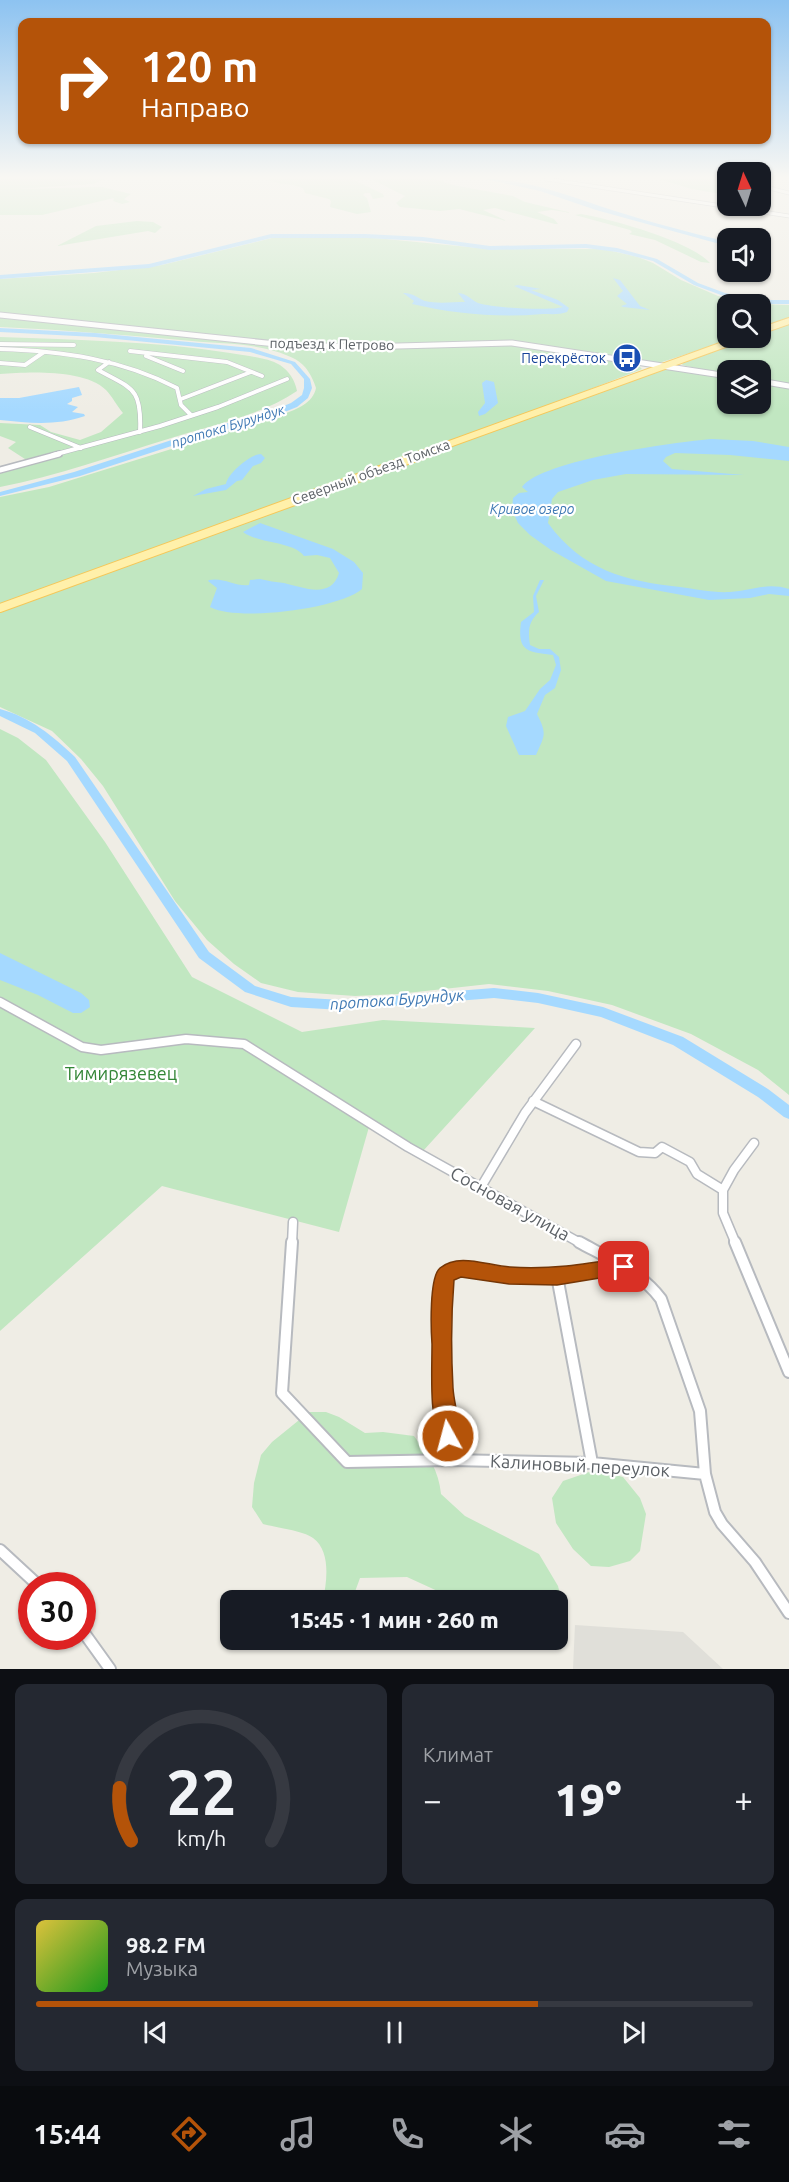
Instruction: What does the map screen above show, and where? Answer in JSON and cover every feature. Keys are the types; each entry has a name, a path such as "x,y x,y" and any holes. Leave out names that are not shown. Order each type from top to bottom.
{"main road":[{"path":"771,327 789,321"},
{"name":"Северный объезд Томска","path":"0,608 717,347"}],"street":[{"name":"подъезд к Петрово","path":"0,315 286,345 512,343 717,374"},
{"path":"0,344 74,345"},
{"path":"0,349 44,352 110,362 137,369 177,388 181,405 191,415"},
{"path":"130,351 227,362 262,375"},
{"path":"0,363 25,365 44,352"},
{"path":"142,353 183,371"},
{"path":"137,369 156,360"},
{"path":"110,362 98,370 126,382 136,392 140,400 140,432"},
{"path":"181,399 250,372"},
{"path":"0,470 140,432 228,403 287,379"},
{"path":"771,383 789,386"},
{"path":"30,428 81,448"},
{"name":"Сосновая улица","path":"0,1002 81,1047 101,1050 186,1039 244,1044 408,1147 635,1273 653,1288 667,1313 700,1411 705,1474 711,1501 722,1524 755,1562 789,1613"},
{"path":"481,1187 512,1131 576,1044"},
{"path":"533,1101 639,1152 655,1153 662,1147 680,1155 690,1162 696,1174 723,1190"},
{"path":"754,1143 734,1170 723,1190 723,1213 789,1372"},
{"name":"Калиновый переулок","path":"293,1222 282,1393 347,1462 451,1460 592,1463 705,1474"},
{"path":"451,1460 443,1390 441,1326 444,1278 451,1271 460,1268 509,1276 557,1276 624,1267"},
{"path":"557,1276 592,1463"},
{"path":"0,1550 24,1572"},
{"path":"96,1650 110,1669"}],"shaded area":[{"path":"575,1625 683,1632 723,1669 573,1669"}],"green space":[{"path":"195,257 638,257 717,296 717,344 659,363 541,345 488,341 375,345 291,344 0,314 0,279 94,273 162,265"},
{"path":"690,257 702,257 710,263"},
{"path":"771,304 789,305 789,319 771,325"},
{"path":"0,317 282,346 511,344 637,364 642,369 542,408 0,605 0,497 49,487 284,414 308,402 316,388 313,379 303,365 295,359 257,347 0,327"},
{"path":"789,323 789,384 771,381 771,360 717,360 717,373 682,365 684,362 721,348 771,348 771,329"},
{"path":"0,337 145,343 256,357 283,367 289,373 297,391 283,400 234,420 63,471 0,487 0,468 28,461 8,448 16,442 0,436 0,423 40,425 51,432 80,440 101,432 123,413 106,390 84,378 56,373 0,374"},
{"path":"665,369 717,377 717,414 771,414 771,384 789,387 789,1095 758,1070 691,1034 612,1005 548,991 489,984 398,994 355,996 298,992 261,983 234,964 207,940 175,901 103,786 81,759 52,731 0,707 0,611"},
{"name":"Тимирязевец","path":"0,729 18,738 46,760 105,842 192,977 302,1032 383,1020 535,1028 423,1151 391,1131 369,1127 339,1232 162,1186 0,1331"},
{"path":"309,1412 326,1412 365,1433 383,1432 414,1436 432,1464 441,1494 465,1516 539,1554 559,1590 435,1590 407,1577 360,1578 356,1590 325,1590 325,1558 319,1544 303,1533 263,1524 252,1507 254,1483 261,1455 272,1442"},
{"path":"595,1470 623,1477 640,1498 646,1514 640,1551 630,1561 609,1567 591,1566 573,1549 556,1523 552,1498 563,1481"}],"water":[{"path":"613,278 620,280 640,306 650,310 621,306 627,304 617,296 623,291"},
{"path":"514,286 541,289 531,290 558,300 569,308 567,312 510,316 461,313 412,304 414,301 403,293 435,302 465,302 458,293 478,303 496,306 534,309 563,307"},
{"path":"486,380 494,382 498,403 479,416 478,412 485,403 482,383"},
{"path":"79,387 82,395 72,398 72,401 67,404 78,407 72,412 85,416 32,423 0,420 0,398 19,398"},
{"name":"Кривое озеро","path":"712,439 753,441 789,447 789,461 730,455 675,453 663,461 672,469 744,475 626,474 593,480 558,492 552,499 548,523 575,552 590,562 623,577 717,592 773,586 789,589 789,596 769,594 750,598 709,600 606,581 551,550 530,535 518,523 512,510 513,498 519,493 528,492 522,487 534,477 555,469 611,454"},
{"path":"261,454 265,458 261,463 253,466 242,480 237,481 226,490 193,496 206,489 226,484 240,465"},
{"path":"260,523 333,549 354,562 363,573 362,589 332,602 288,611 242,613 210,607 217,588 209,580 249,585 250,580 260,579 315,590 330,587 335,581 339,573 330,558 317,555 304,556 292,548 258,539 243,532"},
{"path":"540,580 544,580 536,596 539,612 530,627 530,645 539,649 550,649 559,657 561,670 555,688 545,695 537,714 544,734 536,755 519,755 506,726 508,717 525,711 540,689 550,680 556,665 553,655 530,651 521,639 521,622 534,612 533,596"},
{"path":"0,953 81,993 89,1000 90,1007 81,1013 73,1013 38,995 0,980"}],"waterway":[{"name":"протока Бурундук","path":"0,277 149,266 186,257"},
{"name":"протока Бурундук","path":"643,257 655,260 696,284 723,294 761,302 789,302"},
{"name":"протока Бурундук","path":"0,330 95,335 251,350 293,363 307,379 308,388 305,396 294,405 274,413 199,434 77,474 0,494"},
{"name":"протока Бурундук","path":"0,712 38,731 71,759 204,955 250,989 291,1002 342,1005 494,993 538,998 603,1012 678,1041 763,1093 789,1113"}],"place":[{"name":"Перекрёсток","path":"627,358"}],"route":[{"path":"448,1436 443,1390 441,1326 444,1278 447,1274 460,1268 509,1276 557,1276 624,1267"}]}
